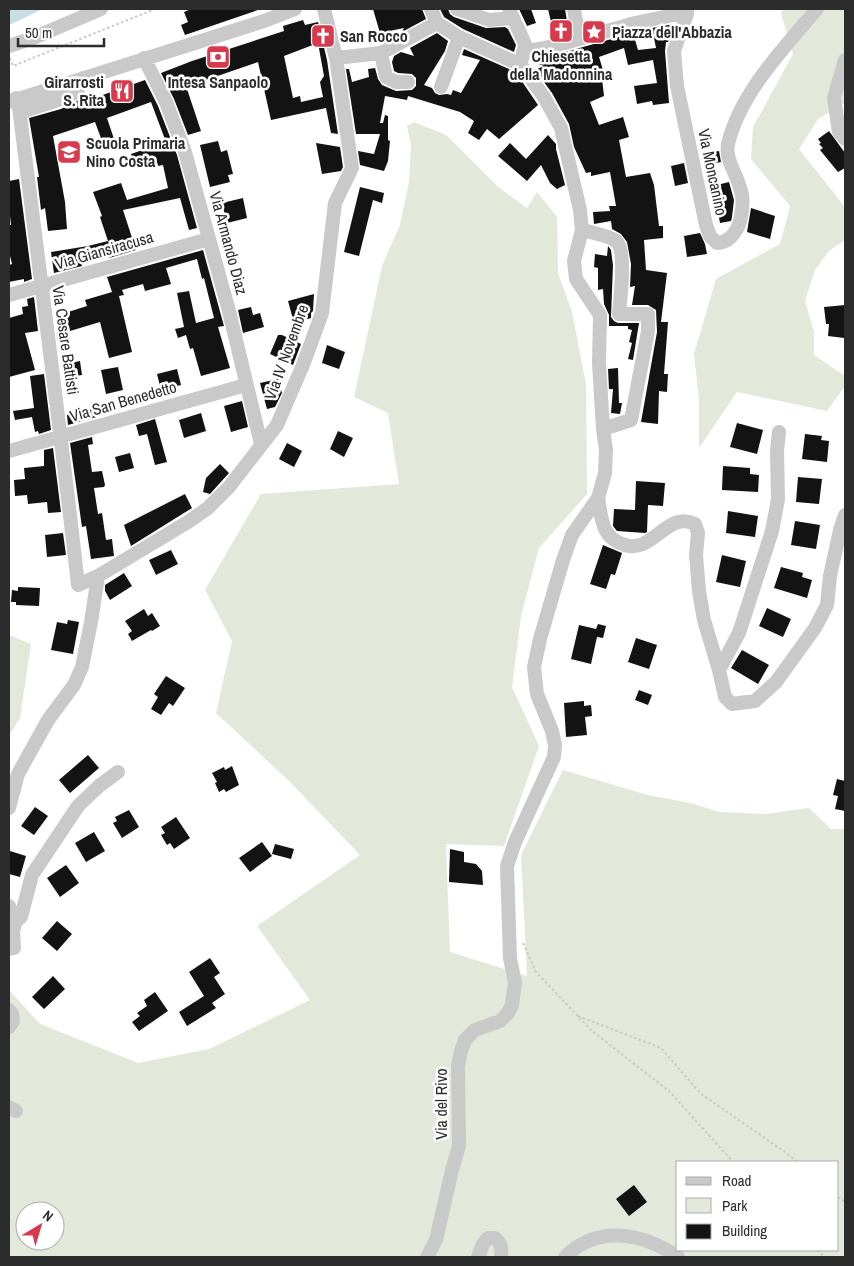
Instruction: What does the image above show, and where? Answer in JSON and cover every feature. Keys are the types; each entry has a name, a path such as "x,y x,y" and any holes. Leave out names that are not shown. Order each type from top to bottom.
{"street":[{"path":"9,46 33,38 101,9"},
{"path":"12,98 83,78 264,21 295,9"},
{"name":"Via IV Novembre","path":"78,585 98,576 208,508 229,487 261,444 278,425 322,314 335,203 352,168 336,58 324,9"},
{"path":"430,9 437,23 459,37 522,58 583,38 682,11"},
{"path":"457,9 489,20 511,14 525,44 522,58 561,128 580,210 582,230 574,261 576,280 600,315 599,363 606,473 598,498 603,526 610,538 630,547 645,544 677,521 687,520 695,524 698,533 696,555 699,591 704,620 725,697 732,704 755,701 776,682 815,628 827,604 830,576 845,515"},
{"path":"574,9 576,21 583,38"},
{"name":"Via Moncanino","path":"682,11 687,14 674,51 677,86 706,225 710,236 717,243 725,242 731,238 741,222 743,202 740,187 731,165 728,146 738,115 753,90 817,9"},
{"path":"336,58 381,53 437,23"},
{"path":"441,87 459,37"},
{"path":"381,53 386,77 396,82 408,82"},
{"name":"Via Armando Diaz","path":"144,58 166,102 186,152 229,311 261,444"},
{"path":"845,60 834,98 840,132 845,139"},
{"name":"Via Cesare Battisti","path":"12,98 62,437 78,585"},
{"path":"582,230 615,239 620,246 622,278 619,314 648,314 648,332 631,420 603,428"},
{"name":"Via Giansiracusa","path":"9,295 209,239"},
{"name":"Via San Benedetto","path":"9,451 246,385"},
{"path":"719,670 740,633 772,531 778,499 777,450 779,432"},
{"name":"Via del Rivo","path":"427,1257 436,1240 452,1170 460,1146 458,1066 461,1051 465,1040 475,1030 500,1021 508,1013 512,1005 515,982 510,958 507,866 515,842 554,757 555,745 552,731 537,694 534,667 562,560 572,535 598,498"},
{"path":"9,808 18,774 48,720 74,685 82,667 98,576"},
{"path":"9,949 14,948 13,931 16,921 21,917 32,876 78,806 99,786 118,772"},
{"path":"9,906 12,916 16,921"},
{"path":"9,1010 12,1014 12,1021 9,1027"},
{"path":"565,1257 572,1250 603,1236 621,1235 654,1244 678,1257"},
{"path":"478,1257 483,1244 488,1238 495,1238 500,1242 501,1257"}],"path":[{"path":"9,53 14,66 156,9"},
{"path":"520,938 536,972 592,1031 670,1091 732,1161"},
{"path":"577,1015 661,1048 701,1094 796,1161"}],"green space":[{"path":"783,9 845,9 845,103 818,119 799,149 845,207 845,240 829,251 815,270 805,301 814,332 814,355 845,376 845,386 827,411 737,392 699,448 699,400 694,354 716,279 780,244 790,206 751,159 753,127 793,54 781,13"},
{"path":"414,122 446,135 498,187 527,208 537,192 557,217 558,273 572,312 586,384 587,494 539,548 521,616 512,687 539,746 504,846 446,844 450,952 527,976 521,855 563,770 648,795 690,803 720,812 766,814 809,808 831,829 845,829 845,1257 9,1257 9,990 40,1024 138,1063 209,1049 310,1000 257,926 360,855 289,781 216,713 232,641 205,590 261,494 399,484 388,413 354,397 382,266 400,225 409,182 411,145 407,126"},
{"path":"9,635 31,644 20,718 9,736"}],"water":[{"path":"9,9 43,9 9,25"}],"building":[{"path":"191,9 258,10 185,35 181,25 188,22 184,12"},
{"path":"373,9 422,9 426,19 402,32 404,28 380,33"},
{"path":"440,9 448,9 454,17 486,28 505,27 508,29 516,45 514,52 463,29 444,17"},
{"path":"519,9 531,9 536,23 527,26"},
{"path":"548,9 565,9 567,21 565,22 568,33 557,36 554,25 552,26"},
{"path":"303,20 305,25 318,22 327,60 338,134 331,133 326,108 271,120 258,62 200,82 187,89 201,131 188,135 174,99 161,73 284,31 283,26","holes":["318,43 324,76 320,82 323,97 301,102 300,96 293,98 284,56"]},
{"path":"674,24 668,42 666,42 665,51 669,103 653,105 652,101 637,104 634,86 657,83 653,60 628,65 624,48 599,57 603,70 601,70 604,96 590,102 599,125 623,117 629,137 619,140 626,177 650,173 654,185 659,226 663,226 663,238 644,240 646,270 667,273 661,322 668,322 664,374 668,374 667,392 659,391 658,424 641,422 657,332 656,310 648,305 632,305 635,286 630,287 631,264 627,242 621,234 612,229 611,221 594,224 593,212 610,211 609,206 616,206 610,172 591,176 591,172 586,173 574,147 569,124 552,93 535,70 544,66 531,61 531,59 548,56 551,63 559,61 558,54 633,33 638,50 656,48 652,28"},
{"path":"437,33 448,41 445,51 424,85 432,88 435,93 451,95 453,90 461,93 480,60 462,55 464,49 511,70 519,77 538,105 499,139 487,129 479,140 468,133 474,121 460,112 408,96 407,100 385,96 380,123 383,123 385,115 388,116 388,140 390,141 388,161 384,171 360,165 358,151 374,154 380,134 356,134 346,69 349,69 352,82 369,77 368,69 375,68 382,85 396,91 412,90 416,86 416,78 412,74 394,71 392,62 394,56 401,52 414,56 410,48"},
{"path":"145,80 158,106 177,155 197,228 189,230 180,198 123,210 136,250 109,258 108,254 81,261 82,266 54,273 51,252 108,241 100,217 102,216 93,192 121,183 127,200 168,188 163,165 158,166 156,158 134,165 131,154 166,142 151,102 107,118 116,145 105,149 95,122 53,136 65,202 67,229 48,231 45,208 41,210 37,177 39,177 29,118 61,109 79,100 80,103"},
{"path":"829,131 845,153 845,168 838,172 820,150 823,148 819,144 821,143 818,139"},
{"path":"548,135 556,144 565,185 557,189 550,183 541,165 527,181 498,156 510,143 526,159"},
{"path":"218,141 221,152 227,150 233,174 228,175 230,182 210,187 200,145"},
{"path":"316,143 340,147 343,167 341,171 322,174"},
{"path":"719,151 721,162 710,164 707,153"},
{"path":"684,163 688,183 675,186 671,166"},
{"path":"19,179 32,279 24,282 24,279 9,282 9,265 12,264 9,252 9,225 11,225 9,181"},
{"path":"729,182 734,200 732,217 731,221 720,223 713,186"},
{"path":"360,187 384,193 382,203 373,200 359,256 344,252"},
{"path":"243,198 247,218 227,223 222,203"},
{"path":"751,208 775,216 770,239 747,232"},
{"path":"700,233 707,254 687,257 684,236"},
{"path":"608,246 611,250 613,265 611,317 618,323 639,323 633,360 628,359 632,343 629,342 632,330 628,329 628,326 609,326 609,315 604,304 603,289 598,290 598,268 594,267 595,254 607,256"},
{"path":"203,250 224,326 218,327 230,368 201,376 193,348 190,349 186,335 178,338 175,329 184,327 177,293 189,291 196,323 214,318 197,259 166,268 171,284 145,291 143,284 122,290 124,295 119,296 132,352 109,358 100,322 70,331 65,313 87,306 85,300 112,292 107,277"},
{"path":"314,294 311,318 294,323 288,301"},
{"path":"34,297 38,331 25,333 35,370 9,377 9,318 23,314 22,307 28,306 27,299"},
{"path":"845,305 844,338 828,336 829,324 826,324 824,307"},
{"path":"251,307 253,315 260,313 264,327 243,333 238,310"},
{"path":"278,335 301,344 293,365 270,354"},
{"path":"327,345 345,352 339,369 322,363"},
{"path":"80,361 82,375 68,377 66,364"},
{"path":"118,367 123,390 106,394 101,370"},
{"path":"618,368 619,403 622,403 620,414 611,413 613,389 609,389 608,369"},
{"path":"177,369 181,385 161,390 157,374"},
{"path":"44,374 51,430 39,434 38,431 35,432 32,417 15,420 13,411 34,408 30,376"},
{"path":"278,379 282,393 275,407 267,409 260,383"},
{"path":"242,401 248,427 231,432 224,406"},
{"path":"87,407 88,410 99,408 100,416 68,425 67,415 79,413 78,409"},
{"path":"201,413 206,431 184,438 179,420"},
{"path":"155,419 167,462 155,465 147,434 139,436 136,425"},
{"path":"737,423 763,430 757,454 730,447"},
{"path":"338,431 353,438 344,457 330,449"},
{"path":"805,434 822,436 821,440 829,441 827,462 802,459"},
{"path":"92,437 93,444 88,445 92,472 102,471 105,485 104,487 94,488 98,514 102,513 106,540 112,539 114,556 91,559 86,526 82,527 70,443"},
{"path":"287,443 302,451 294,467 279,459"},
{"path":"53,448 61,512 48,513 47,502 28,504 27,495 15,496 14,480 25,479 24,468 44,466 44,450"},
{"path":"130,453 134,468 119,472 115,457"},
{"path":"220,464 229,473 210,494 203,492 206,478"},
{"path":"723,466 750,468 750,474 759,475 758,492 722,490"},
{"path":"798,477 822,479 819,504 796,502"},
{"path":"636,481 665,483 663,506 648,505 647,532 617,531 613,526 614,509 635,510"},
{"path":"185,494 192,508 131,546 124,525"},
{"path":"728,511 758,516 755,537 726,533"},
{"path":"795,521 820,525 816,549 791,545"},
{"path":"63,533 66,555 47,557 45,535"},
{"path":"603,545 622,553 615,575 611,574 606,589 590,584"},
{"path":"171,550 178,564 156,575 149,560"},
{"path":"722,555 746,561 740,587 716,582"},
{"path":"781,567 803,573 802,577 812,580 807,598 774,588"},
{"path":"124,573 132,586 110,600 105,591 105,585"},
{"path":"18,587 40,588 39,606 16,605 16,602 11,602 12,590 18,591"},
{"path":"767,608 791,619 783,637 759,626"},
{"path":"144,609 148,616 152,613 160,626 132,641 128,634 132,631 125,621"},
{"path":"68,620 79,622 73,654 51,650 57,622 67,624"},
{"path":"598,624 606,626 603,638 597,637 591,664 571,659 579,625 596,629"},
{"path":"636,638 657,645 649,669 628,662"},
{"path":"742,650 769,665 758,684 731,668"},
{"path":"166,676 185,688 173,706 169,703 161,715 151,709 158,697 154,694"},
{"path":"639,690 652,695 648,705 635,700"},
{"path":"584,701 584,706 591,705 592,716 585,717 587,735 566,737 564,703"},
{"path":"88,755 99,768 70,793 59,780"},
{"path":"232,766 239,785 226,792 224,789 219,792 215,783 217,782 212,773 224,767 225,770"},
{"path":"837,779 845,781 845,811 835,809 838,796 833,795"},
{"path":"35,807 48,816 34,835 21,826"},
{"path":"129,810 139,827 122,838 113,823 117,821 115,817"},
{"path":"176,817 190,838 174,849 170,843 167,845 161,835 165,833 161,827"},
{"path":"94,832 105,851 86,862 75,843"},
{"path":"262,842 272,856 250,872 239,858"},
{"path":"275,844 294,849 291,859 272,854"},
{"path":"450,849 464,852 464,862 476,864 482,871 483,885 449,882"},
{"path":"10,851 26,856 20,877 9,874"},
{"path":"66,865 79,883 60,897 47,878"},
{"path":"57,921 72,934 57,951 42,938"},
{"path":"210,958 220,973 214,977 225,994 212,1003 216,1008 187,1026 179,1012 204,996 189,972"},
{"path":"53,976 65,989 44,1009 32,997"},
{"path":"155,992 168,1011 139,1031 132,1022 140,1016 137,1013 147,1006 144,1000"},
{"path":"634,1185 647,1202 629,1216 616,1199"}],"place":[{"name":"Chiesetta della Madonnina","path":"561,31"},
{"name":"Piazza dell'Abbazia","path":"594,32"},
{"name":"San Rocco","path":"323,36"},
{"name":"Intesa Sanpaolo","path":"218,57"},
{"name":"Girarrosti S. Rita","path":"122,91"},
{"name":"Scuola Primaria Nino Costa","path":"69,152"}]}
